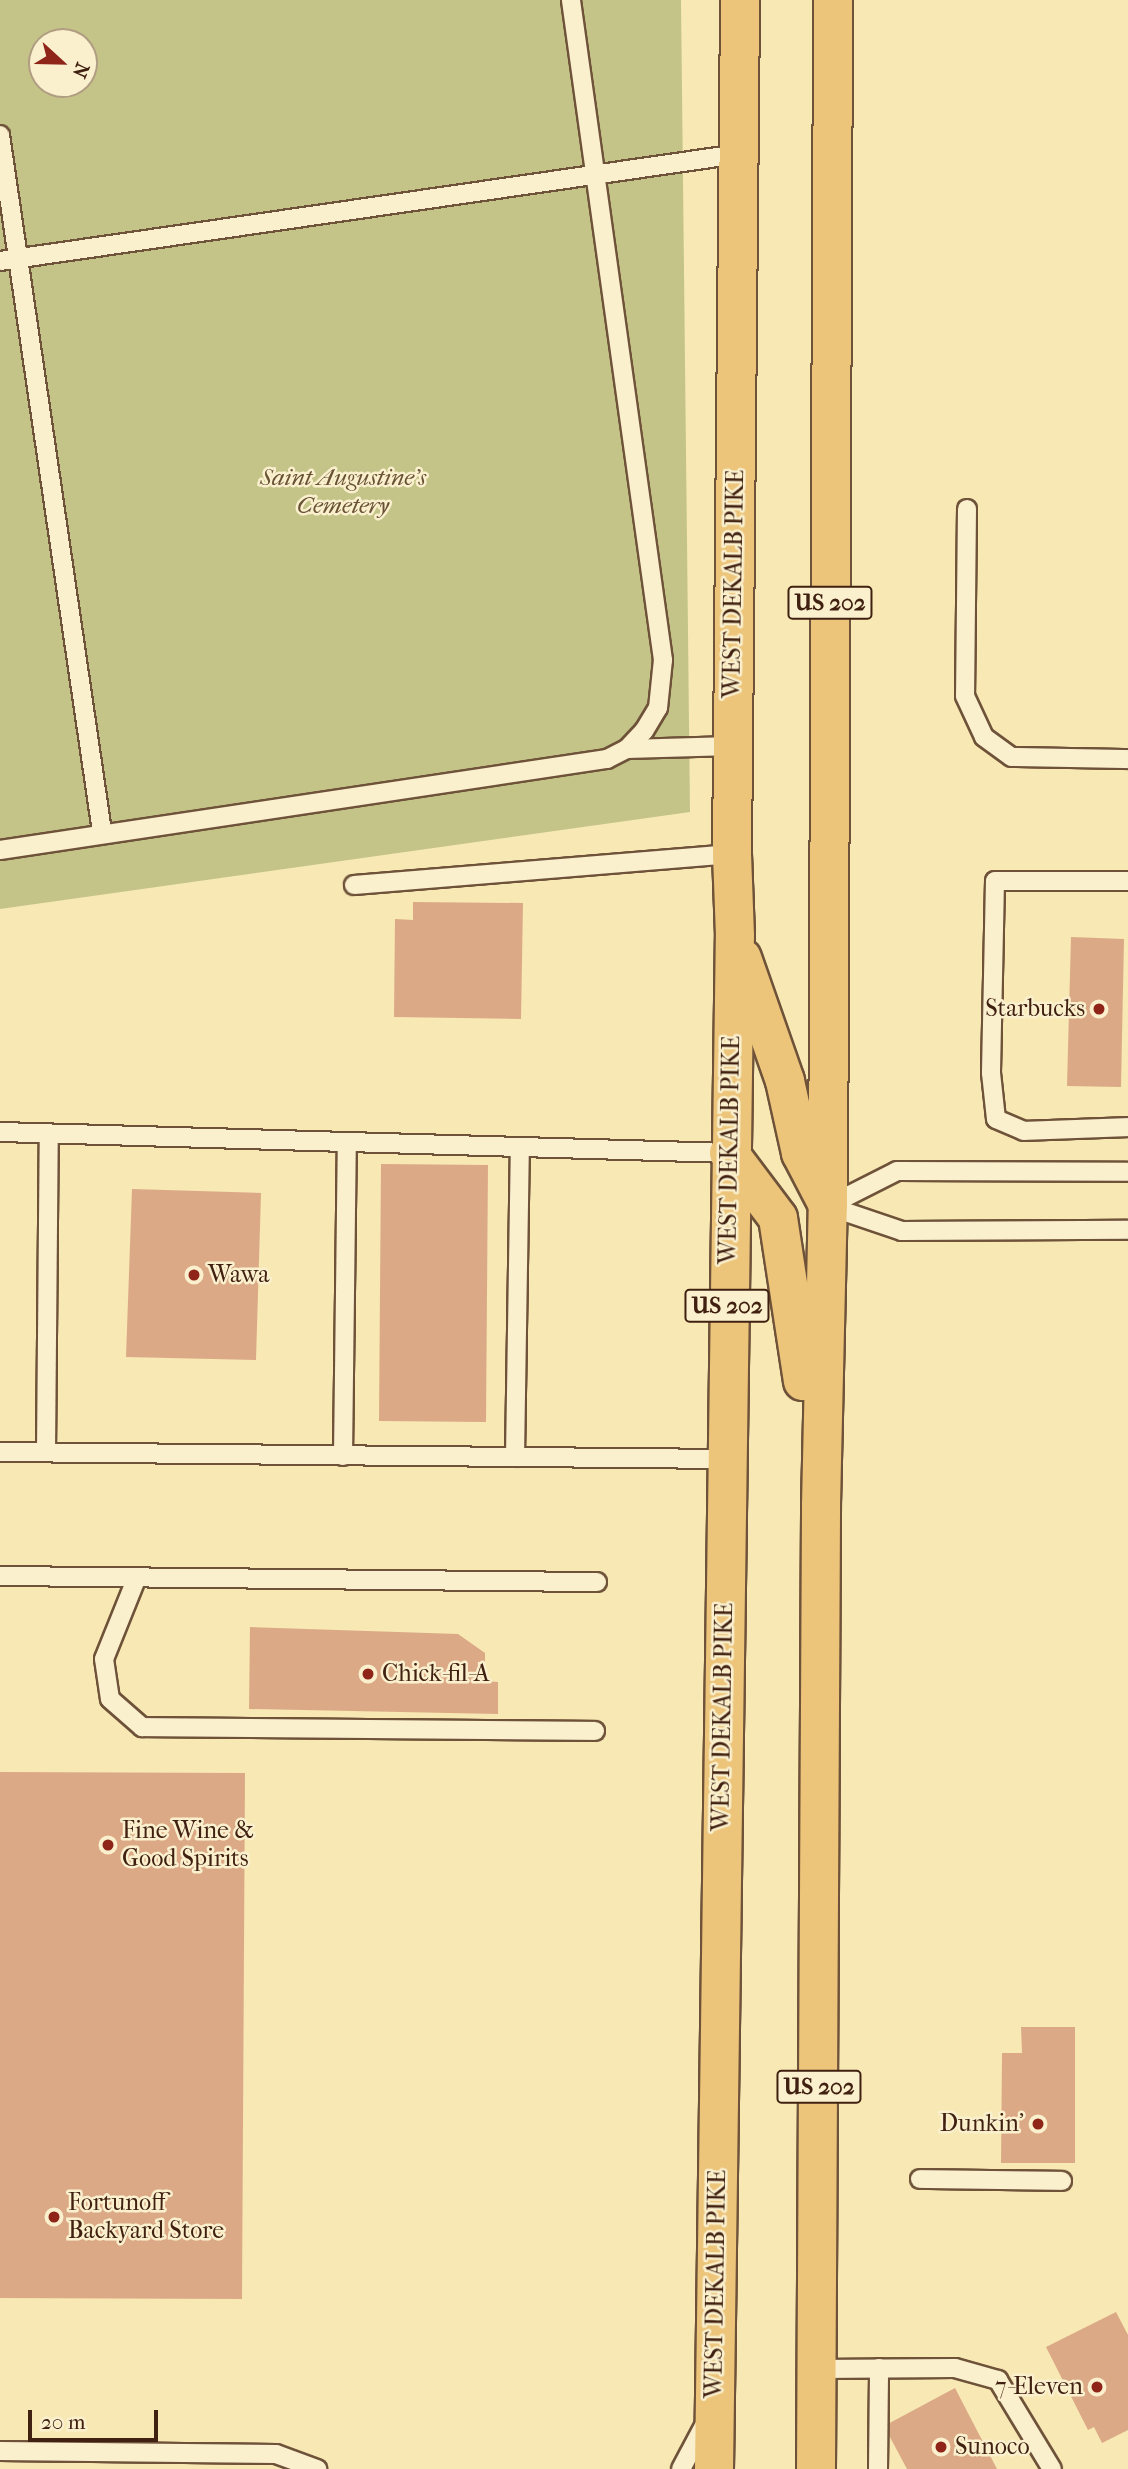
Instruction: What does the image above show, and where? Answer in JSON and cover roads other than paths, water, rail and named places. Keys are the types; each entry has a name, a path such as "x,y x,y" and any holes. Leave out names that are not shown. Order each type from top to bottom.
{"highway":[{"name":"WEST DEKALB PIKE","path":"714,2469 729,1153 735,936 732,746 740,0"},
{"name":"US 202","path":"821,2466 817,2369 821,1505 828,1206 832,0"},
{"path":"735,936 785,1082 801,1153 828,1206"},
{"path":"729,1153 778,1218 821,1505"}],"lane":[{"path":"571,0 663,660 658,708 627,749"},
{"path":"0,135 21,258 102,832"},
{"path":"0,261 738,155"},
{"path":"967,509 965,696 984,737 1012,757 1128,759"},
{"path":"0,850 102,832 607,759 627,749 732,746"},
{"path":"354,885 732,854"},
{"path":"1128,881 995,881 991,1073 996,1119 1024,1131 1128,1128"},
{"path":"0,1132 729,1153"},
{"path":"46,1452 50,1134"},
{"path":"343,1456 347,1143"},
{"path":"515,1457 520,1147"},
{"path":"828,1206 897,1171 1128,1172"},
{"path":"828,1206 902,1231 1128,1230"},
{"path":"0,1452 726,1459"},
{"path":"0,1576 597,1581"},
{"path":"137,1577 104,1659 110,1699 142,1727 595,1731"},
{"path":"920,2179 1062,2181"},
{"path":"878,2469 879,2368"},
{"path":"817,2369 955,2368 998,2380 1052,2469"},
{"path":"681,2469 695,2448 715,2396"},
{"path":"0,2451 212,2463 276,2454 317,2469"}],"place":[{"name":"Starbucks","path":"1099,1009"},
{"name":"Wawa","path":"194,1275"},
{"name":"Chick-fil-A","path":"368,1674"},
{"name":"Fine Wine & Good Spirits","path":"108,1845"},
{"name":"Dunkin'","path":"1038,2124"},
{"name":"Fortunoff Backyard Store","path":"54,2217"},
{"name":"7-Eleven","path":"1097,2387"},
{"name":"Sunoco","path":"941,2447"}],"park label":[{"name":"Saint Augustine's Cemetery","path":"343,492"}]}
